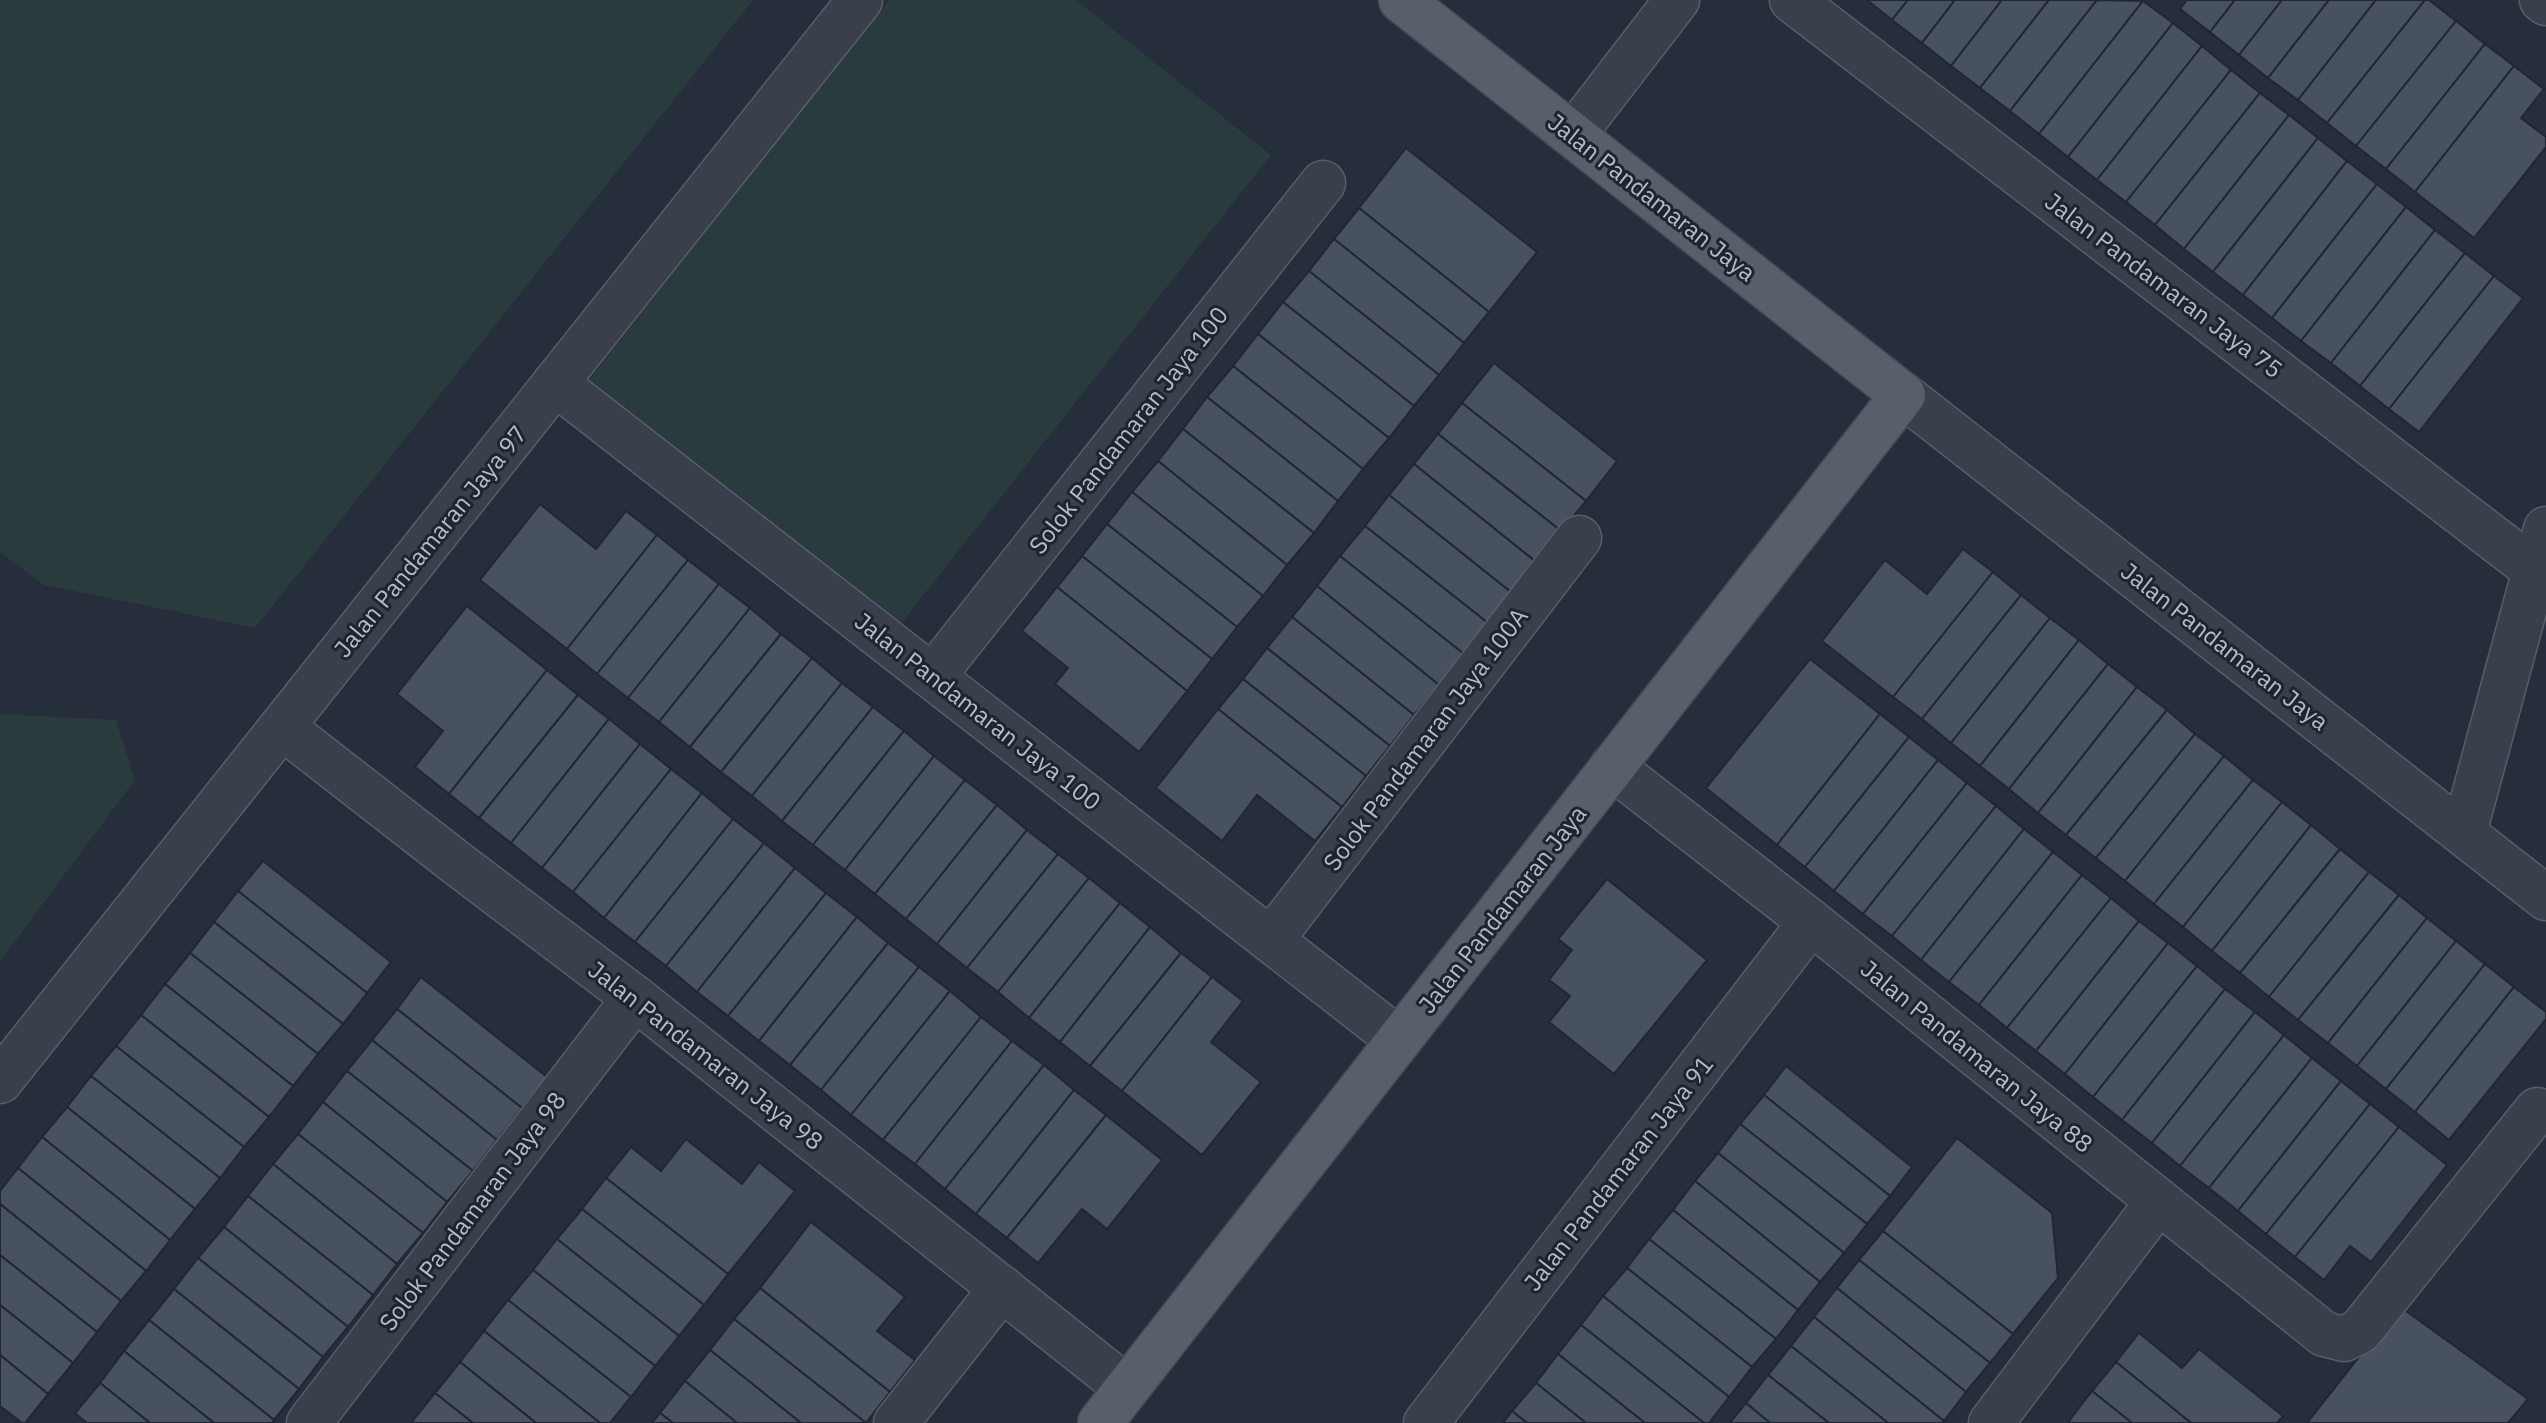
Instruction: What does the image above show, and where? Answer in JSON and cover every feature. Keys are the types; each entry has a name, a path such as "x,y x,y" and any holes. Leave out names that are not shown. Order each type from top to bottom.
{"main road":[{"name":"Jalan Pandamaran Jaya","path":"1100,1423 1903,395 1401,0"}],"street":[{"name":"Jalan Pandamaran Jaya 97","path":"0,1081 860,0"},
{"path":"1573,135 1677,0"},
{"name":"Jalan Pandamaran Jaya 75","path":"1792,0 2541,549"},
{"name":"Solok Pandamaran Jaya 100","path":"933,676 1323,183"},
{"name":"Jalan Pandamaran Jaya 100","path":"555,383 1399,1040"},
{"name":"Jalan Pandamaran Jaya","path":"1903,395 2546,898"},
{"name":"Solok Pandamaran Jaya 100A","path":"1271,940 1579,538"},
{"path":"2464,833 2541,549"},
{"name":"Jalan Pandamaran Jaya 98","path":"282,727 635,998 1127,1388"},
{"name":"Jalan Pandamaran Jaya 88","path":"1612,767 1811,922 2324,1334 2344,1339 2360,1331 2543,1108"},
{"name":"Jalan Pandamaran Jaya 91","path":"1426,1423 1811,922"},
{"name":"Solok Pandamaran Jaya 98","path":"309,1423 635,998"},
{"path":"1991,1423 2158,1202"},
{"path":"896,1423 1002,1288"}],"shaded area":[{"path":"0,0 753,0 255,628 44,585 0,552"},
{"path":"889,0 1076,0 1271,155 896,630 585,385"},
{"path":"0,714 116,720 135,780 0,961"}],"building":[{"path":"1867,0 1908,0 1892,20"},
{"path":"1908,0 1955,0 1922,43 1892,20"},
{"path":"1955,0 2002,0 1951,66 1922,43"},
{"path":"2002,0 2049,0 1980,88 1951,66"},
{"path":"2049,0 2097,0 2010,111 1980,88"},
{"path":"2097,0 2143,1 2039,134 2010,111"},
{"path":"2187,0 2235,0 2210,32 2180,9"},
{"path":"2235,0 2282,0 2239,55 2210,32"},
{"path":"2282,0 2329,0 2268,78 2239,55"},
{"path":"2329,0 2376,0 2298,100 2268,78"},
{"path":"2376,0 2425,0 2327,123 2298,100"},
{"path":"2425,0 2456,21 2356,146 2327,123"},
{"path":"2143,1 2173,23 2068,157 2039,134"},
{"path":"2456,21 2485,44 2386,169 2356,146"},
{"path":"2173,23 2202,46 2097,180 2068,157"},
{"path":"2485,44 2514,66 2415,192 2386,169"},
{"path":"2202,46 2231,70 2126,202 2097,180"},
{"path":"2514,66 2544,89 2521,118 2546,137 2546,147 2474,238 2415,192"},
{"path":"2231,70 2260,93 2155,225 2126,202"},
{"path":"2260,93 2289,115 2184,249 2155,225"},
{"path":"2289,115 2318,138 2213,272 2184,249"},
{"path":"2318,138 2347,161 2243,295 2213,272"},
{"path":"1406,148 1537,252 1489,312 1359,208"},
{"path":"2347,161 2377,184 2272,318 2243,295"},
{"path":"2377,184 2406,207 2301,341 2272,318"},
{"path":"2406,207 2435,230 2331,363 2301,341"},
{"path":"1359,208 1489,312 1464,343 1334,239"},
{"path":"2435,230 2465,253 2360,386 2331,363"},
{"path":"1334,239 1464,343 1439,375 1309,271"},
{"path":"2465,253 2494,276 2389,409 2360,386"},
{"path":"1309,271 1439,375 1414,406 1283,302"},
{"path":"2494,276 2523,298 2419,432 2389,409"},
{"path":"1283,302 1414,406 1389,438 1258,334"},
{"path":"1258,334 1389,438 1363,469 1233,366"},
{"path":"1494,363 1617,461 1586,501 1462,403"},
{"path":"1233,366 1363,469 1338,501 1207,397"},
{"path":"1207,397 1338,501 1314,533 1183,429"},
{"path":"1462,403 1586,501 1561,531 1438,434"},
{"path":"1183,429 1314,533 1287,565 1158,461"},
{"path":"1438,434 1561,531 1536,562 1414,464"},
{"path":"1158,461 1287,565 1263,596 1132,492"},
{"path":"1414,464 1536,562 1512,593 1389,495"},
{"path":"1132,492 1263,596 1237,627 1107,524"},
{"path":"1389,495 1512,593 1488,623 1365,526"},
{"path":"540,504 596,549 626,511 657,535 567,649 480,580"},
{"path":"1107,524 1237,627 1212,659 1082,556"},
{"path":"1365,526 1488,623 1464,654 1340,556"},
{"path":"657,535 688,560 597,674 567,649"},
{"path":"1963,549 1993,572 1893,697 1822,641 1885,560 1927,594"},
{"path":"1082,556 1212,659 1187,691 1057,587"},
{"path":"1340,556 1464,654 1439,685 1317,586"},
{"path":"688,560 719,584 628,698 597,674"},
{"path":"1993,572 2021,595 1922,719 1893,697"},
{"path":"719,584 750,608 659,722 628,698"},
{"path":"1317,586 1439,685 1414,715 1292,617"},
{"path":"1057,587 1187,691 1139,752 1055,684 1068,668 1022,631"},
{"path":"2021,595 2050,618 1951,743 1922,719"},
{"path":"467,606 547,670 449,794 415,767 443,731 397,694"},
{"path":"750,608 781,634 690,747 659,722"},
{"path":"1292,617 1414,715 1390,746 1267,648"},
{"path":"2050,618 2079,640 1980,766 1951,743"},
{"path":"781,634 812,658 721,772 690,747"},
{"path":"2079,640 2108,664 2009,789 1980,766"},
{"path":"1267,648 1390,746 1366,776 1243,679"},
{"path":"812,658 842,683 752,796 721,772"},
{"path":"1810,659 1880,714 1777,845 1706,788"},
{"path":"2108,664 2137,687 2038,813 2009,789"},
{"path":"547,670 578,695 479,818 449,794"},
{"path":"1243,679 1366,776 1342,807 1218,709"},
{"path":"842,683 873,707 782,821 752,796"},
{"path":"2137,687 2167,710 2066,835 2038,813"},
{"path":"578,695 609,719 511,843 479,818"},
{"path":"873,707 904,731 813,845 782,821"},
{"path":"1218,709 1342,807 1315,841 1257,795 1222,841 1156,788"},
{"path":"2167,710 2195,734 2096,858 2066,835"},
{"path":"1880,714 1909,737 1805,867 1777,845"},
{"path":"609,719 640,744 542,868 511,843"},
{"path":"904,731 934,756 845,870 813,845"},
{"path":"2195,734 2224,756 2125,881 2096,858"},
{"path":"1909,737 1938,760 1834,891 1805,867"},
{"path":"640,744 671,769 573,892 542,868"},
{"path":"934,756 965,780 875,894 845,870"},
{"path":"2224,756 2253,780 2154,904 2125,881"},
{"path":"1938,760 1967,783 1863,914 1834,891"},
{"path":"671,769 702,793 604,918 573,892"},
{"path":"965,780 997,805 906,919 875,894"},
{"path":"2253,780 2282,802 2183,927 2154,904"},
{"path":"1967,783 1996,806 1892,936 1863,914"},
{"path":"702,793 733,819 635,942 604,918"},
{"path":"2282,802 2311,825 2212,951 2183,927"},
{"path":"997,805 1027,830 937,944 906,919"},
{"path":"1996,806 2024,829 1921,960 1892,936"},
{"path":"733,819 764,843 666,966 635,942"},
{"path":"2311,825 2340,849 2240,973 2212,951"},
{"path":"2024,829 2053,852 1949,982 1921,960"},
{"path":"1027,830 1058,854 967,968 937,944"},
{"path":"764,843 795,868 697,992 666,966"},
{"path":"2340,849 2369,872 2269,997 2240,973"},
{"path":"2053,852 2082,875 1979,1005 1949,982"},
{"path":"1058,854 1089,878 998,992 967,968"},
{"path":"263,861 391,962 367,993 238,891"},
{"path":"795,868 826,893 728,1016 697,992"},
{"path":"2369,872 2399,895 2298,1020 2269,997"},
{"path":"2082,875 2111,898 2007,1028 1979,1005"},
{"path":"1089,878 1120,903 1029,1018 998,992"},
{"path":"1607,879 1707,960 1614,1074 1549,1022 1570,996 1549,980 1572,950 1558,939"},
{"path":"238,891 367,993 343,1024 214,922"},
{"path":"826,893 857,917 759,1041 728,1016"},
{"path":"2399,895 2427,918 2328,1043 2298,1020"},
{"path":"2111,898 2139,921 2036,1051 2007,1028"},
{"path":"1120,903 1150,927 1060,1042 1029,1018"},
{"path":"857,917 888,943 790,1065 759,1041"},
{"path":"2427,918 2456,941 2357,1066 2328,1043"},
{"path":"2139,921 2168,943 2065,1074 2036,1051"},
{"path":"214,922 343,1024 318,1054 190,953"},
{"path":"1150,927 1181,953 1090,1066 1060,1042"},
{"path":"2456,941 2485,964 2386,1089 2357,1066"},
{"path":"888,943 919,967 821,1090 790,1065"},
{"path":"2168,943 2197,966 2093,1097 2065,1074"},
{"path":"190,953 318,1054 293,1086 165,984"},
{"path":"1181,953 1212,977 1122,1091 1090,1066"},
{"path":"2485,964 2514,987 2415,1112 2386,1089"},
{"path":"2197,966 2225,989 2122,1120 2093,1097"},
{"path":"919,967 950,991 851,1115 821,1090"},
{"path":"421,977 547,1077 522,1108 397,1009"},
{"path":"1212,977 1243,1001 1211,1042 1261,1082 1202,1155 1122,1091"},
{"path":"165,984 293,1086 269,1117 141,1015"},
{"path":"2514,987 2546,1012 2546,1019 2449,1140 2415,1112"},
{"path":"2225,989 2255,1012 2152,1143 2122,1120"},
{"path":"950,991 981,1017 883,1140 851,1115"},
{"path":"397,1009 522,1108 497,1140 372,1040"},
{"path":"2255,1012 2284,1035 2180,1166 2152,1143"},
{"path":"141,1015 269,1117 244,1147 116,1046"},
{"path":"981,1017 1012,1041 915,1164 883,1140"},
{"path":"2284,1035 2312,1058 2209,1188 2180,1166"},
{"path":"372,1040 497,1140 473,1171 347,1071"},
{"path":"1012,1041 1044,1065 945,1189 915,1164"},
{"path":"116,1046 244,1147 220,1178 91,1076"},
{"path":"2312,1058 2341,1081 2238,1211 2209,1188"},
{"path":"1044,1065 1074,1090 976,1214 945,1189"},
{"path":"1786,1066 1912,1167 1890,1196 1764,1095"},
{"path":"347,1071 473,1171 447,1202 323,1102"},
{"path":"91,1076 220,1178 195,1209 67,1107"},
{"path":"2341,1081 2370,1104 2266,1234 2238,1211"},
{"path":"1074,1090 1106,1115 1007,1238 976,1214"},
{"path":"1764,1095 1890,1196 1867,1224 1740,1124"},
{"path":"323,1102 447,1202 423,1233 298,1134"},
{"path":"2370,1104 2399,1127 2295,1257 2266,1234"},
{"path":"67,1107 195,1209 170,1240 42,1137"},
{"path":"1106,1115 1162,1160 1107,1229 1082,1209 1038,1263 1007,1238"},
{"path":"1740,1124 1867,1224 1844,1253 1718,1153"},
{"path":"2399,1127 2447,1165 2371,1262 2350,1246 2324,1280 2295,1257"},
{"path":"298,1134 423,1233 397,1264 273,1164"},
{"path":"42,1137 170,1240 146,1271 18,1168"},
{"path":"1957,1138 2052,1213 2058,1278 2013,1334 1883,1231"},
{"path":"686,1139 742,1184 759,1162 795,1191 728,1274 606,1178 631,1147 661,1171"},
{"path":"1718,1153 1844,1253 1820,1282 1695,1181"},
{"path":"273,1164 397,1264 373,1295 248,1196"},
{"path":"18,1168 146,1271 121,1301 0,1204 0,1191"},
{"path":"606,1178 728,1274 704,1305 582,1209"},
{"path":"1695,1181 1820,1282 1798,1310 1673,1210"},
{"path":"248,1196 373,1295 348,1327 224,1227"},
{"path":"0,1204 121,1301 97,1332 0,1255"},
{"path":"582,1209 704,1305 679,1336 557,1239"},
{"path":"1673,1210 1798,1310 1776,1339 1649,1239"},
{"path":"811,1222 905,1297 877,1331 915,1360 890,1392 760,1288"},
{"path":"224,1227 348,1327 323,1357 198,1258"},
{"path":"1883,1231 2013,1334 1990,1363 1859,1260"},
{"path":"557,1239 679,1336 655,1366 533,1270"},
{"path":"1649,1239 1776,1339 1752,1367 1627,1268"},
{"path":"0,1255 97,1332 73,1363 0,1305"},
{"path":"198,1258 323,1357 299,1389 174,1289"},
{"path":"1859,1260 1990,1363 1966,1392 1837,1288"},
{"path":"1627,1268 1752,1367 1729,1397 1603,1296"},
{"path":"533,1270 655,1366 631,1397 508,1300"},
{"path":"760,1288 890,1392 866,1423 734,1319"},
{"path":"1837,1288 1966,1392 1944,1421 1814,1317"},
{"path":"174,1289 299,1389 274,1420 149,1320"},
{"path":"1603,1296 1729,1397 1709,1423 1704,1423 1581,1325"},
{"path":"508,1300 631,1397 610,1423 600,1423 484,1331"},
{"path":"0,1305 73,1363 48,1394 0,1355"},
{"path":"2399,1306 2528,1399 2508,1423 2307,1423"},
{"path":"1814,1317 1944,1421 1888,1423 1791,1346"},
{"path":"734,1319 866,1423 801,1423 710,1350"},
{"path":"149,1320 274,1420 272,1423 214,1423 124,1351"},
{"path":"1581,1325 1704,1423 1645,1423 1558,1354"},
{"path":"484,1331 600,1423 536,1423 460,1362"},
{"path":"2139,1333 2182,1368 2199,1349 2283,1416 2277,1423 2191,1423 2116,1362"},
{"path":"1791,1346 1888,1423 1829,1423 1768,1375"},
{"path":"710,1350 801,1423 737,1423 685,1381"},
{"path":"124,1351 214,1423 150,1423 100,1383"},
{"path":"1558,1354 1645,1423 1586,1423 1536,1383"},
{"path":"0,1355 48,1394 25,1423 0,1406"},
{"path":"460,1362 536,1423 473,1423 435,1393"},
{"path":"2116,1362 2191,1423 2132,1423 2092,1391"},
{"path":"1768,1375 1829,1423 1770,1423 1746,1403"},
{"path":"685,1381 737,1423 673,1423 660,1413"},
{"path":"100,1383 150,1423 87,1423 75,1413"},
{"path":"1536,1383 1586,1423 1527,1423 1512,1411"},
{"path":"2092,1391 2132,1423 2071,1423 2069,1421"},
{"path":"435,1393 473,1423 411,1423"},
{"path":"1746,1403 1770,1423 1730,1423"},
{"path":"1512,1411 1527,1423 1503,1423"},
{"path":"660,1413 673,1423 652,1423"}]}
